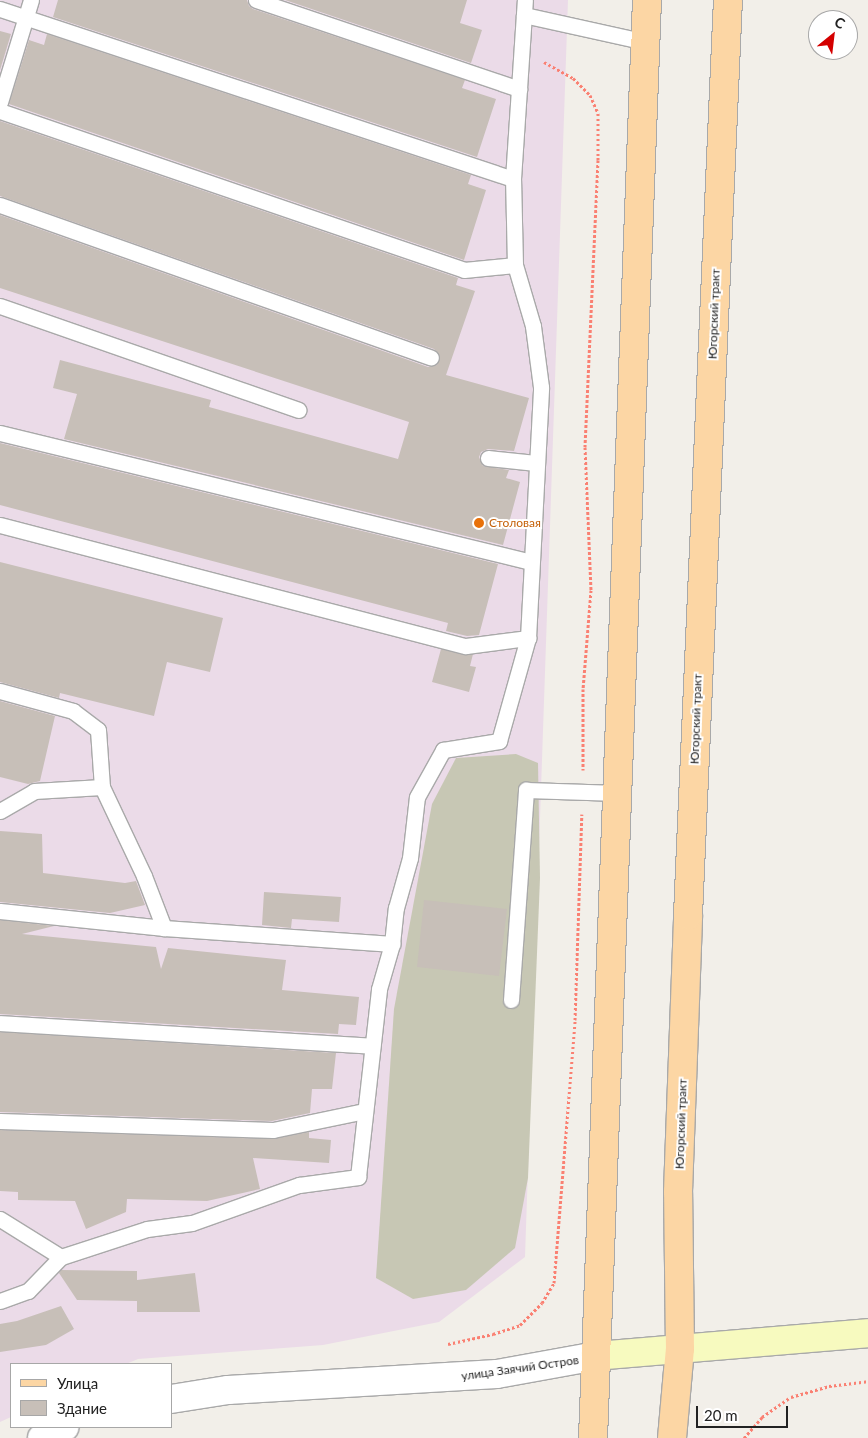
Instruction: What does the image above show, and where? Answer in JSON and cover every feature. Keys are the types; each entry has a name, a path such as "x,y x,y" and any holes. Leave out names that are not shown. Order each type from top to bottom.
{"main road":[{"path":"593,1438 647,0"},
{"name":"Югорский тракт","path":"672,1438 680,1349 678,1192 687,934 728,0"},
{"name":"улица Заячий Остров","path":"596,1356 858,1333"}],"street":[{"name":"улица Заячий Остров","path":"172,1399 228,1390 497,1374 596,1356"},
{"path":"42,1438 63,1428"}],"lane":[{"path":"0,102 31,0"},
{"path":"256,0 519,89"},
{"path":"0,1301 28,1290 61,1257 147,1229 192,1223 298,1185 358,1177 380,989 392,944 396,908 410,858 417,797 443,750 499,741 528,638 541,387 533,326 515,265 513,179 524,8 646,42"},
{"path":"0,9 513,179"},
{"path":"0,111 464,270 515,265"},
{"path":"0,206 431,358"},
{"path":"0,306 298,410"},
{"path":"0,433 531,562"},
{"path":"488,458 536,463"},
{"path":"0,525 466,646 528,638"},
{"path":"0,692 73,712 98,730 102,787 144,876 164,928"},
{"path":"0,811 34,792 102,787"},
{"path":"511,1000 526,790 618,793"},
{"path":"0,912 164,928 392,944"},
{"path":"0,1023 372,1046"},
{"path":"0,1121 273,1130 365,1111"},
{"path":"0,1219 61,1257"}],"path":[{"path":"448,1344 493,1334 520,1325 542,1304 554,1283 575,1020 583,791 583,689 590,590 585,447 598,160 598,113 590,96 573,78 554,66 522,54"},
{"path":"744,1438 762,1418 791,1397 829,1386 868,1381"}],"shaded area":[{"path":"0,0 568,0 525,1257 439,1322 323,1345 138,1359 128,1363 10,1363 10,1417 0,1422"},
{"path":"516,754 538,763 540,878 528,1178 515,1248 466,1290 413,1299 376,1278 394,1009 432,804 456,758"}],"building":[{"path":"58,0 247,0 249,6 253,9 465,80 462,88 496,99 477,157 53,17"},
{"path":"285,0 467,0 460,23 482,30 471,63"},
{"path":"0,31 11,34 0,70"},
{"path":"47,34 471,175 468,184 486,190 464,260 9,104 29,40 44,45"},
{"path":"0,121 458,278 456,285 475,291 446,375 529,398 514,451 488,449 481,452 479,457 483,466 509,470 506,478 520,482 503,545 64,439 77,394 53,388 60,360 211,400 209,407 398,459 409,422 0,288 0,215 428,367 437,365 440,356 434,349 0,196"},
{"path":"0,443 498,564 479,635 467,636 446,631 448,623 0,505"},
{"path":"0,562 223,618 210,672 167,662 154,716 60,693 59,698 0,682"},
{"path":"441,649 464,655 473,654 470,666 476,667 469,692 432,682"},
{"path":"0,701 55,716 40,781 28,784 0,777"},
{"path":"0,831 42,834 43,873 125,883 136,881 145,905 110,913 0,902"},
{"path":"264,892 341,897 339,922 292,919 291,928 262,925"},
{"path":"424,900 507,909 499,976 417,967"},
{"path":"0,920 54,926 22,934 156,947 161,969 168,948 286,960 282,990 359,997 356,1025 339,1024 338,1034 0,1014"},
{"path":"0,1032 336,1053 332,1089 312,1089 310,1113 272,1121 0,1112"},
{"path":"0,1130 273,1139 309,1132 309,1138 331,1140 329,1163 253,1158 260,1189 207,1201 127,1199 126,1212 86,1229 75,1201 18,1200 18,1192 0,1191"},
{"path":"61,1270 137,1271 137,1280 195,1273 200,1312 137,1312 137,1301 77,1300 59,1273"},
{"path":"61,1306 74,1329 46,1345 0,1352 0,1324 17,1321"}],"place":[{"name":"Столовая","path":"479,523"}]}
